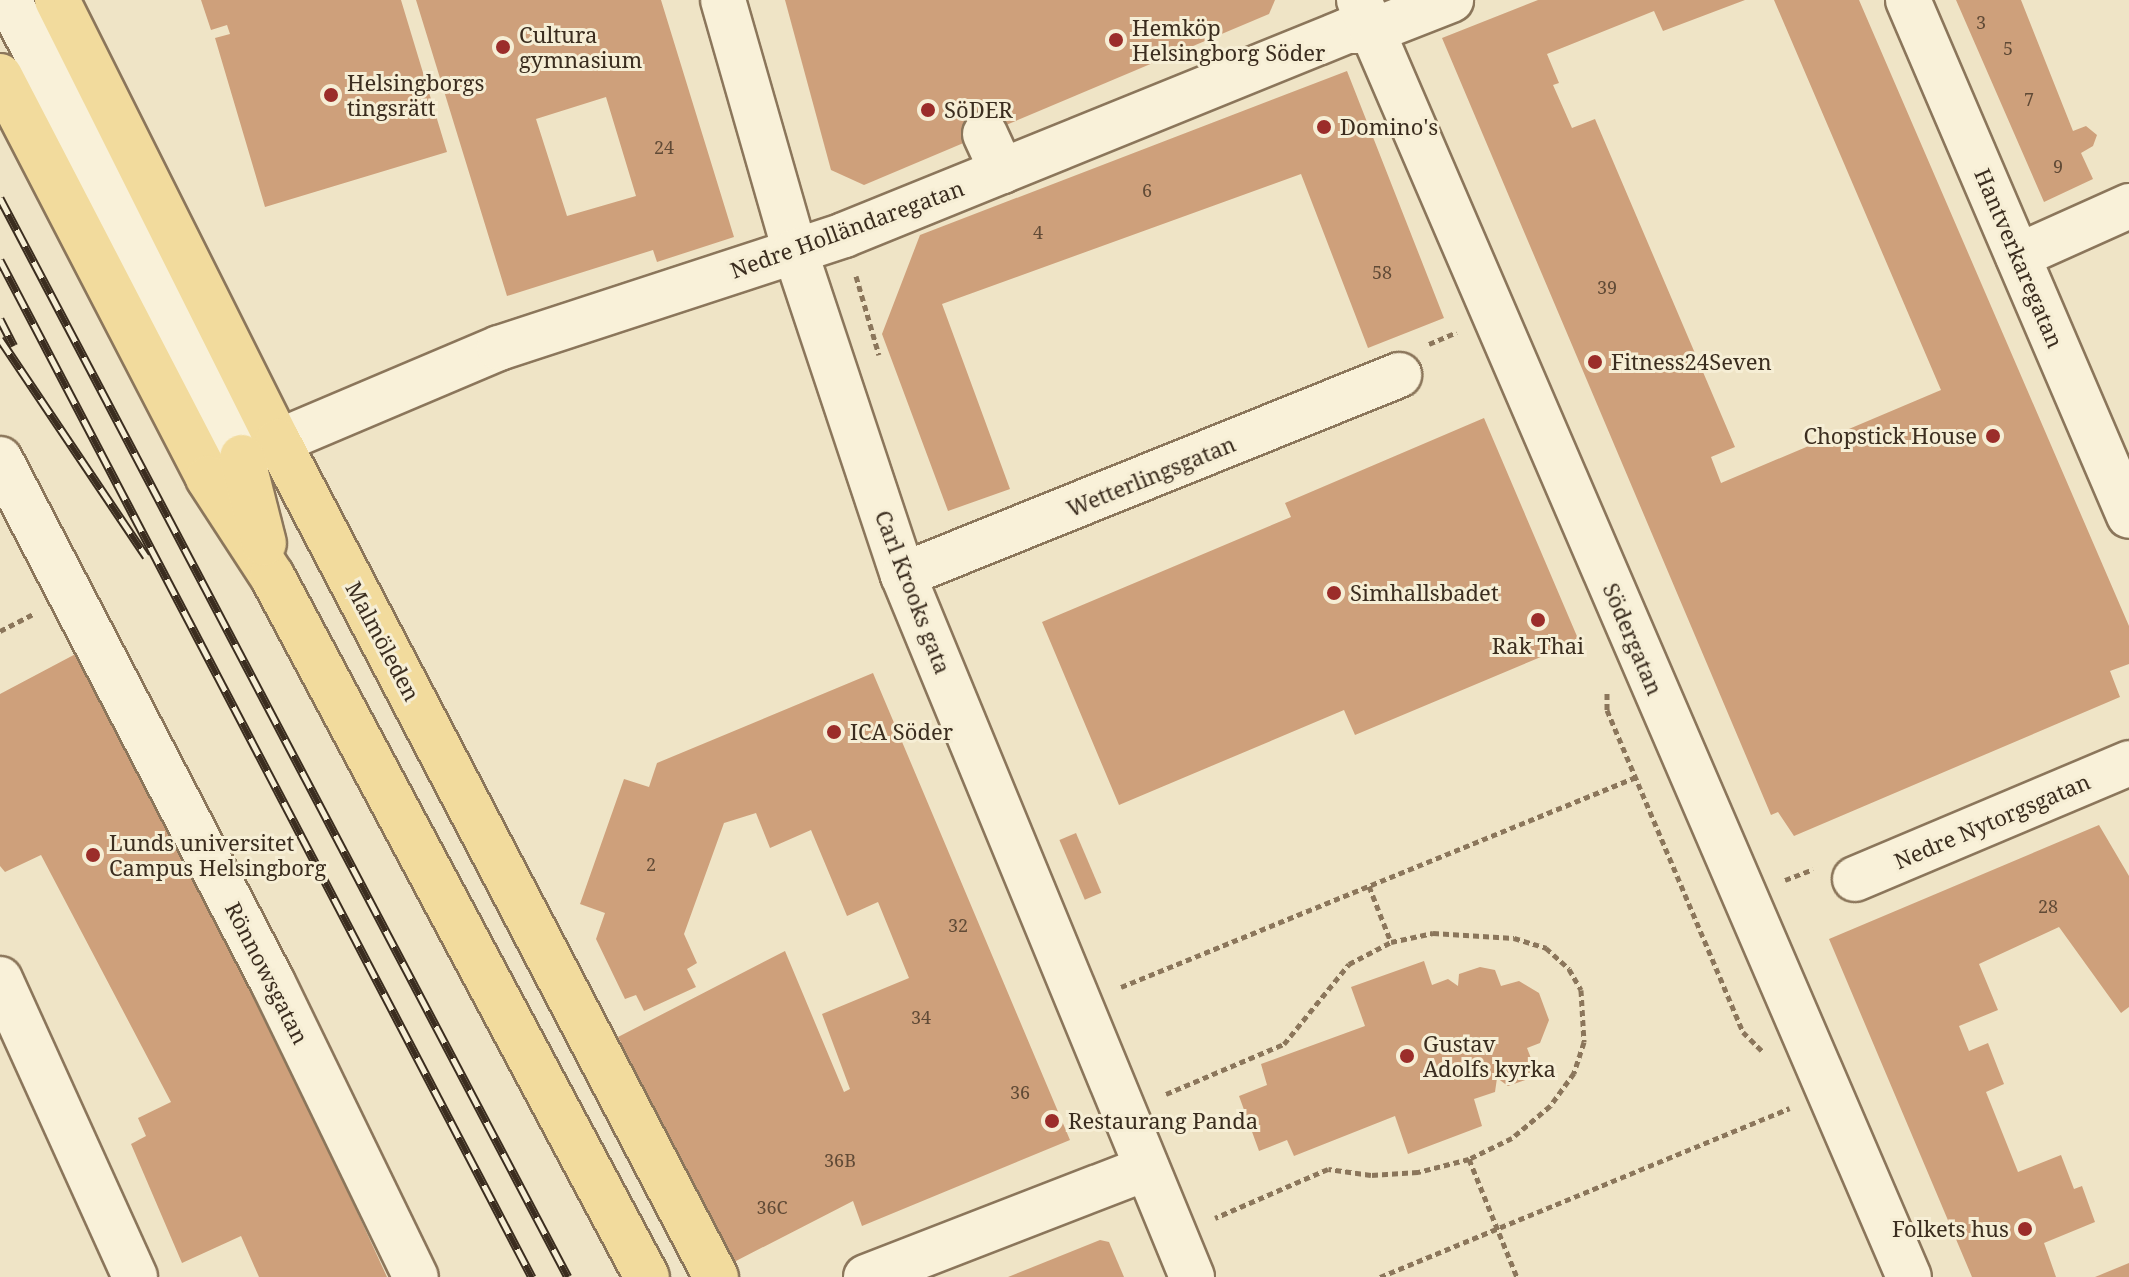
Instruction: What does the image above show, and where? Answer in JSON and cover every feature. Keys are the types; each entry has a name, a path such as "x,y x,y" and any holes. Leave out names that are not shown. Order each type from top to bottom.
{"main road":[{"name":"Malmöleden","path":"57,0 260,449 716,1277"},
{"name":"Malmöleden","path":"0,76 208,478 272,576 647,1277"},
{"name":"Malmöleden","path":"260,449 272,576"}],"street":[{"path":"9,0 260,449"},
{"name":"Carl Krooks gata","path":"723,0 795,251 903,575 1192,1277"},
{"name":"Nedre Holländaregatan","path":"260,449 499,348 795,251 994,152 1347,31 1366,16 1451,0"},
{"name":"Hantverkaregatan","path":"1908,0 2129,516"},
{"name":"Södergatan","path":"1366,16 1909,1277"},
{"path":"2018,256 2129,206"},
{"name":"Wetterlingsgatan","path":"903,575 1399,375"},
{"name":"Rönnowsgatan","path":"0,459 273,983 416,1277"},
{"name":"Nedre Nytorgsgatan","path":"1855,879 2129,763"},
{"path":"0,979 135,1277"},
{"path":"866,1277 1147,1168"}],"path":[{"path":"1121,987 1636,777"},
{"path":"1369,886 1391,942"},
{"path":"1166,1094 1284,1044 1349,964 1391,942 1433,933 1475,932 1514,938 1546,948 1569,969 1581,990 1584,1042 1574,1073 1550,1106 1512,1138 1469,1159 1418,1172 1371,1175 1328,1169 1214,1219"},
{"path":"1380,1277 1803,1102"},
{"path":"1469,1159 1517,1277"}],"building":[{"name":"Helsingborgs tingsrätt","path":"201,0 401,0 447,152 265,207 215,38 230,34 227,25 211,30"},
{"path":"416,0 661,0 734,237 657,262 653,250 507,296","holes":["606,97 636,196 567,216 536,119"]},
{"name":"SöDER","path":"785,0 1275,0 1269,14 864,185 831,170"},
{"path":"1538,0 1745,0 1663,31 1654,11 1547,54 1559,83 1553,85 1572,128 1595,119 1735,447 1711,457 1721,483 1941,390 1774,0 1859,0 2129,626 2129,664 2110,671 2120,697 1794,836 1778,812 1771,815 1442,38"},
{"path":"1956,0 2021,0 2073,131 2086,126 2097,135 2093,146 2081,153 2093,179 2044,202"},
{"path":"1347,71 1444,318 1368,348 1301,174 942,304 1010,489 948,511 882,334 920,235"},
{"name":"Simhallsbadet","path":"1484,418 1579,641 1355,735 1344,710 1119,805 1042,622 1291,517 1285,503"},
{"path":"85,649 303,1094 387,1277 259,1277 241,1236 182,1263 131,1144 146,1136 138,1118 171,1102 41,855 5,872 0,866 0,694"},
{"path":"873,673 1070,1140 862,1226 853,1201 734,1262 618,1037 785,951 844,1092 850,1089 822,1014 909,978 878,902 847,916 811,830 770,848 756,813 724,823 684,934 697,963 687,969 696,987 644,1011 636,995 625,999 596,939 605,913 580,904 624,779 649,787 657,763"},
{"path":"2099,825 2129,876 2129,1007 2121,1013 2059,927 1979,964 1998,1010 1959,1026 1969,1051 1988,1043 2004,1084 1986,1092 2018,1172 2061,1155 2074,1189 2082,1186 2095,1222 2044,1243 2056,1277 1972,1277 1829,939"},
{"path":"1076,833 1101,893 1085,900 1059,840"},
{"name":"Gustav Adolfs kyrka","path":"1424,961 1432,985 1448,979 1458,986 1459,974 1480,967 1495,970 1501,986 1519,981 1539,993 1549,1020 1540,1043 1527,1048 1534,1066 1528,1079 1508,1086 1497,1078 1495,1092 1474,1099 1482,1126 1408,1154 1395,1116 1294,1156 1287,1140 1259,1151 1239,1096 1267,1085 1261,1064 1365,1026 1351,987"},
{"path":"1100,1240 1109,1242 1124,1277 1008,1277"},
{"path":"2129,1263 2129,1277 2095,1277"}],"railway":[{"path":"0,198 568,1277"},
{"path":"0,260 532,1277"},
{"path":"0,319 14,346"},
{"path":"0,339 146,556"}],"place":[{"name":"Hemköp Helsingborg Söder","path":"1116,40"},
{"name":"Cultura gymnasium","path":"503,47"},
{"name":"Helsingborgs tingsrätt","path":"331,95"},
{"name":"SöDER","path":"928,110"},
{"name":"Domino's","path":"1324,127"},
{"name":"Fitness24Seven","path":"1595,362"},
{"name":"Chopstick House","path":"1993,436"},
{"name":"Simhallsbadet","path":"1334,593"},
{"name":"Rak Thai","path":"1538,620"},
{"name":"ICA Söder","path":"834,732"},
{"name":"Lunds universitet Campus Helsingborg","path":"93,855"},
{"name":"Gustav Adolfs kyrka","path":"1407,1056"},
{"name":"Restaurang Panda","path":"1052,1121"},
{"name":"Folkets hus","path":"2025,1229"}]}
